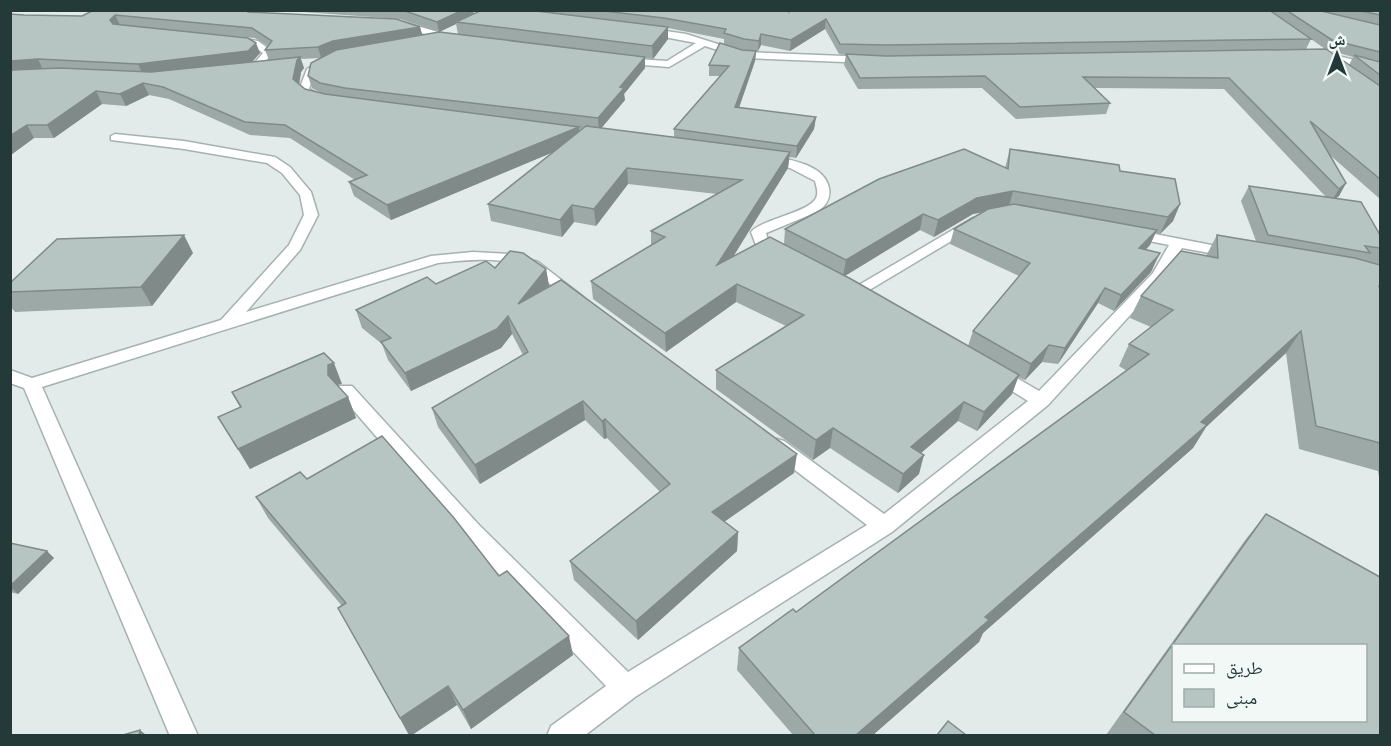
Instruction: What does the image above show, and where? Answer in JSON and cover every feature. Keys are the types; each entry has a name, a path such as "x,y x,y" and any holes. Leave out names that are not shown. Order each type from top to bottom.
{"street":[{"path":"459,10 509,15"},
{"path":"421,44 442,38 493,13"},
{"path":"392,23 442,38 464,41"},
{"path":"630,29 686,37 742,55 884,61"},
{"path":"223,40 262,46 268,52 266,57 251,68 268,66"},
{"path":"612,60 669,64 703,43"},
{"path":"1314,48 1348,73"},
{"path":"1301,54 1323,54 1380,69"},
{"path":"340,104 311,96 304,90 304,68 342,56"},
{"path":"115,138 184,145 271,160 286,170 306,195 311,215 295,248 228,322"},
{"path":"752,157 791,163 821,179 824,195 820,204 810,211 767,225 758,232 761,242 787,258"},
{"path":"875,304 850,289 985,217"},
{"path":"1112,230 1248,256"},
{"path":"561,735 626,688 884,526 1041,400 1159,275 1178,243"},
{"path":"184,735 21,380 228,322 436,259 491,256 533,265 590,308"},
{"path":"979,364 1041,400"},
{"path":"345,390 471,531 626,688"},
{"path":"761,434 884,526"}],"building":[{"path":"94,10 246,10 248,12 396,19 420,27 333,41 318,47 265,50 272,41 252,28 115,15 110,20 113,24 248,38 256,43 248,51 138,64 38,59 10,61 10,14 82,16"},
{"path":"402,10 463,10 437,22"},
{"path":"482,10 528,10 668,27 652,46 456,22"},
{"path":"595,10 787,10 789,12 789,10 1269,10 1311,39 840,44 826,19 791,40 761,34 759,41 724,33 726,29 664,18"},
{"path":"1286,10 1317,10 1380,25 1380,52 1332,40"},
{"path":"1357,10 1380,10 1380,15"},
{"path":"439,32 645,57 620,87 624,88 598,118 345,88 320,83 308,76 311,63 336,50"},
{"path":"720,43 742,50 756,51 735,107 816,117 797,146 674,129 729,66 709,65"},
{"path":"1326,49 1380,86 1380,179 1310,121 1346,183 1339,189 1229,78 1083,77 1110,103 1020,107 985,76 860,78 846,54 886,56"},
{"path":"1354,55 1380,62 1380,75"},
{"path":"300,57 297,60 293,79 305,89 325,94 579,127 387,205 349,182 367,175 285,125 245,122 163,87 143,83 120,94 96,91 47,125 27,125 10,136 10,71 13,70 59,68 151,72"},
{"path":"586,126 790,152 717,265 770,237 851,279 1019,375 984,412 964,402 911,447 924,455 903,474 833,428 816,440 716,370 804,315 737,284 665,333 591,281 665,237 651,231 742,180 627,168 594,209 572,205 560,220 488,204"},
{"path":"964,149 1008,169 1010,149 1119,165 1120,171 1175,179 1180,204 1168,217 1013,191 977,198 938,220 923,214 846,260 785,229 879,179"},
{"path":"1249,186 1361,202 1380,235 1380,248 1365,246 1370,253 1268,235"},
{"path":"1014,204 1157,230 1139,248 1160,253 1121,295 1105,288 1065,348 1049,345 1031,364 973,331 1030,263 954,229 988,209"},
{"path":"184,235 141,287 10,292 10,283 57,239"},
{"path":"1217,235 1355,258 1380,265 1380,443 1316,426 1301,331 1201,422 1207,425 985,617 989,620 856,735 815,735 739,648 793,609 796,612 1149,354 1129,344 1173,310 1141,296 1181,251 1218,258"},
{"path":"510,251 523,253 546,269 518,304 561,280 797,454 712,512 738,532 636,621 570,561 670,484 605,419 602,421 583,401 475,465 432,408 528,352 508,316 497,329 405,373 381,342 391,338 356,310 427,277 436,284 486,261 495,268"},
{"path":"324,353 334,363 328,365 328,375 348,397 238,449 218,417 241,407 232,392"},
{"path":"382,436 454,518 499,576 507,571 569,636 463,710 448,686 400,718 338,608 346,603 256,497 300,472 307,479"},
{"path":"1266,514 1380,577 1380,735 1155,735 1124,712 1172,645 1172,722 1367,722 1367,644 1173,644"},
{"path":"10,543 47,551 10,586"},
{"path":"948,721 966,735 937,735"},
{"path":"140,730 139,735 123,735"}]}
